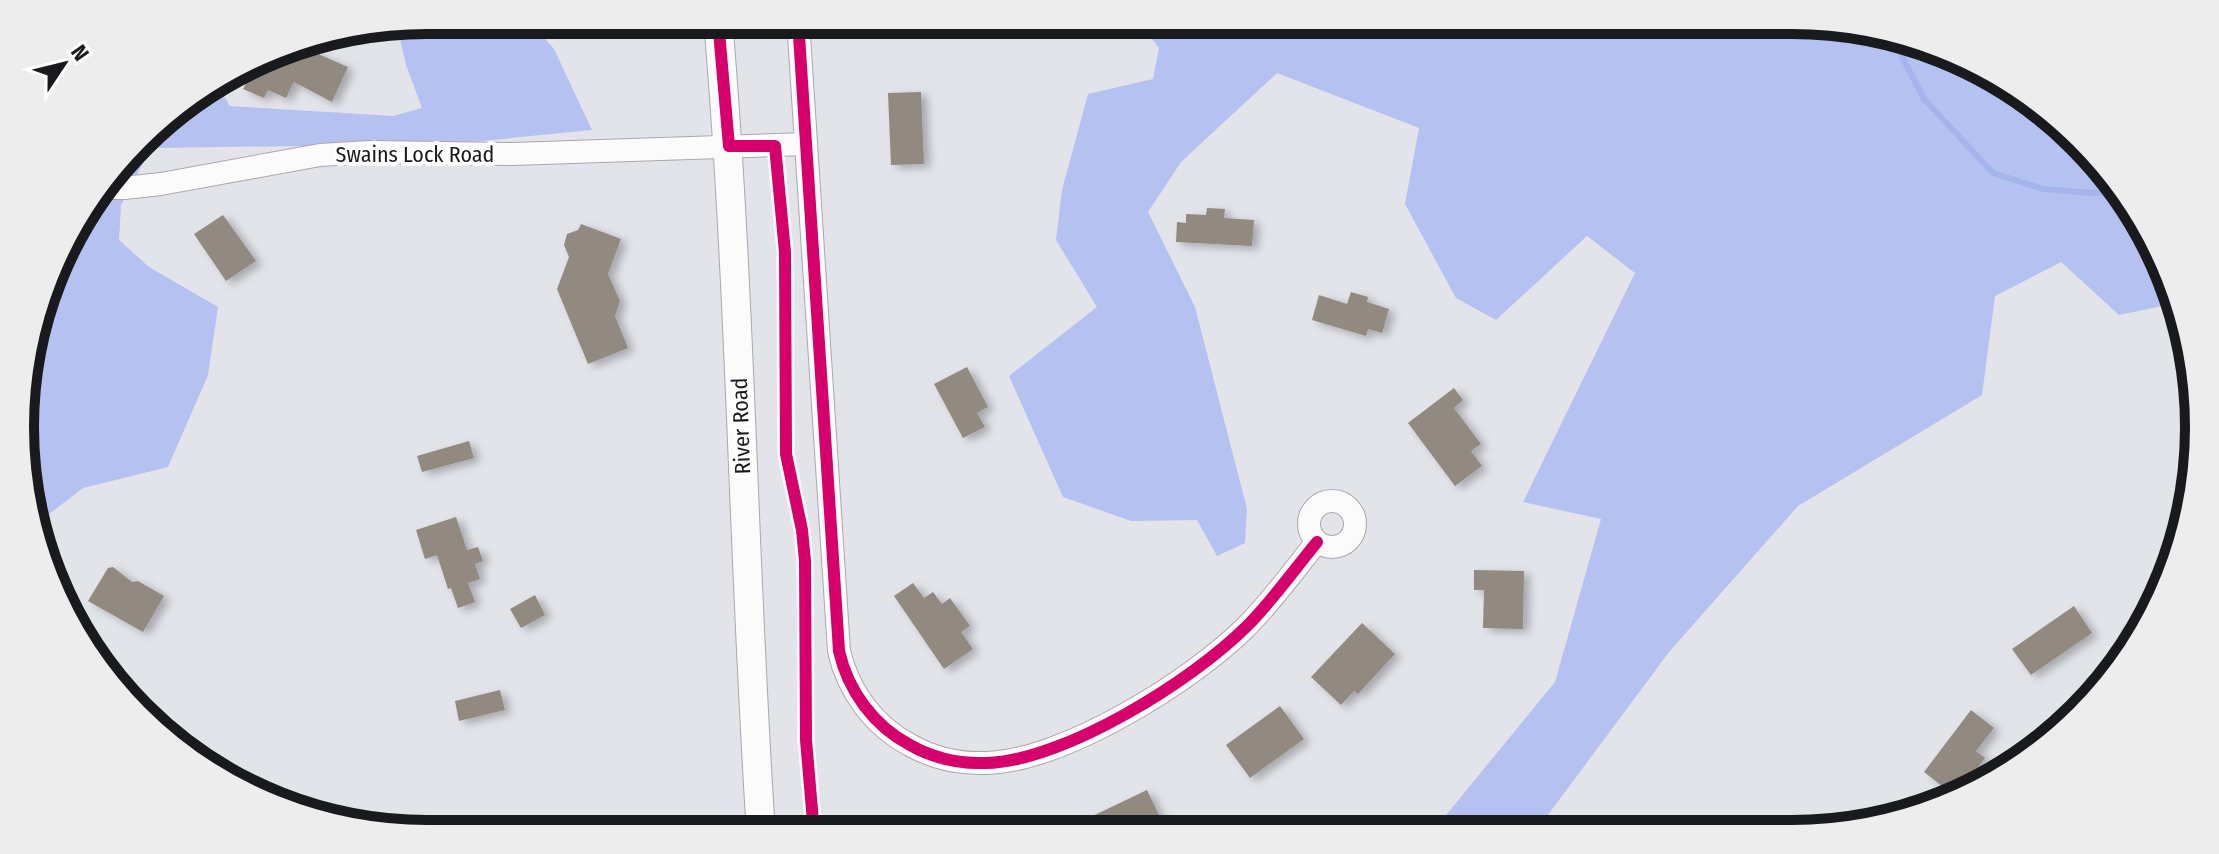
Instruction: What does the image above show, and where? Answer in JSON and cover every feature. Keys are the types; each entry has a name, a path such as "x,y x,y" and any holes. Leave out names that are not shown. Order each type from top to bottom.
{"main road":[{"name":"River Road","path":"719,34 729,146 749,653 760,820"}],"street":[{"path":"799,34 839,651 843,671 853,690 891,735 925,754 952,761 987,764 1021,758 1072,740 1129,713 1201,664 1247,626 1317,542"},
{"name":"Swains Lock Road","path":"115,188 161,184 320,155 370,152 513,154 805,144"}],"shaded area":[{"path":"541,34 554,49 592,130 451,144 151,148 121,205 119,240 149,267 218,307 208,375 168,467 83,488 45,518 37,478 34,427 37,376 47,325 75,253 115,188 149,149 188,115 221,92 230,106 393,116 422,108 406,65 399,35"},
{"path":"1148,34 1792,34 1843,37 1894,47 1942,64 1989,87 2031,115 2070,149 2119,209 2144,253 2165,305 2119,315 2061,262 1995,296 1982,395 1798,506 1669,652 1544,820 1442,820 1555,682 1601,519 1523,502 1635,273 1587,236 1496,320 1456,298 1405,204 1419,128 1277,73 1181,162 1148,212 1195,307 1247,509 1245,543 1217,556 1197,520 1131,521 1063,497 1009,376 1097,307 1056,240 1062,190 1088,94 1153,79 1159,48"}],"building":[{"path":"312,51 348,67 332,102 294,82 286,98 268,90 264,98 243,89 250,77"},
{"path":"921,92 924,164 891,165 888,93"},
{"path":"1207,208 1225,209 1224,218 1254,220 1252,246 1176,242 1177,222 1186,223 1186,214 1206,215"},
{"path":"223,215 256,261 226,281 194,234"},
{"path":"581,224 621,239 608,274 620,301 615,316 628,348 588,364 557,289 569,257 564,245 567,234 578,230"},
{"path":"1351,292 1368,297 1367,302 1389,309 1382,333 1368,329 1366,336 1312,320 1319,295 1347,304"},
{"path":"967,367 988,407 977,413 985,427 963,438 934,384"},
{"path":"1454,388 1463,400 1454,408 1481,444 1471,451 1482,466 1455,486 1408,423"},
{"path":"469,441 474,458 422,472 417,456"},
{"path":"456,517 467,550 478,547 483,561 475,564 480,579 468,583 475,602 458,608 437,555 425,559 416,530"},
{"path":"113,567 132,582 138,581 164,596 143,632 88,601 108,568"},
{"path":"1474,570 1524,571 1523,629 1483,628 1484,590 1474,590"},
{"path":"913,583 924,598 933,592 942,604 950,598 970,626 961,632 973,649 944,669 894,596"},
{"path":"535,595 545,615 521,628 510,609"},
{"path":"2074,606 2092,633 2031,675 2012,649"},
{"path":"1362,623 1395,654 1358,694 1354,691 1341,705 1311,677"},
{"path":"500,690 505,710 459,721 455,701"},
{"path":"1280,706 1304,739 1250,778 1226,745"},
{"path":"1971,710 1994,728 1976,751 1985,758 1972,776 1945,789 1924,772"},
{"path":"1147,790 1161,820 1084,820"}],"waterway":[{"path":"1898,48 1924,99 1993,173 2043,189 2107,192"}],"cycle path":[{"path":"719,34 729,146 775,146 785,252 786,454 802,530 805,561 806,740 813,820"},
{"path":"799,34 839,651 856,693 885,728 910,745 937,757 986,763 1017,759 1088,733 1161,693 1223,648 1265,606 1317,542"}]}
